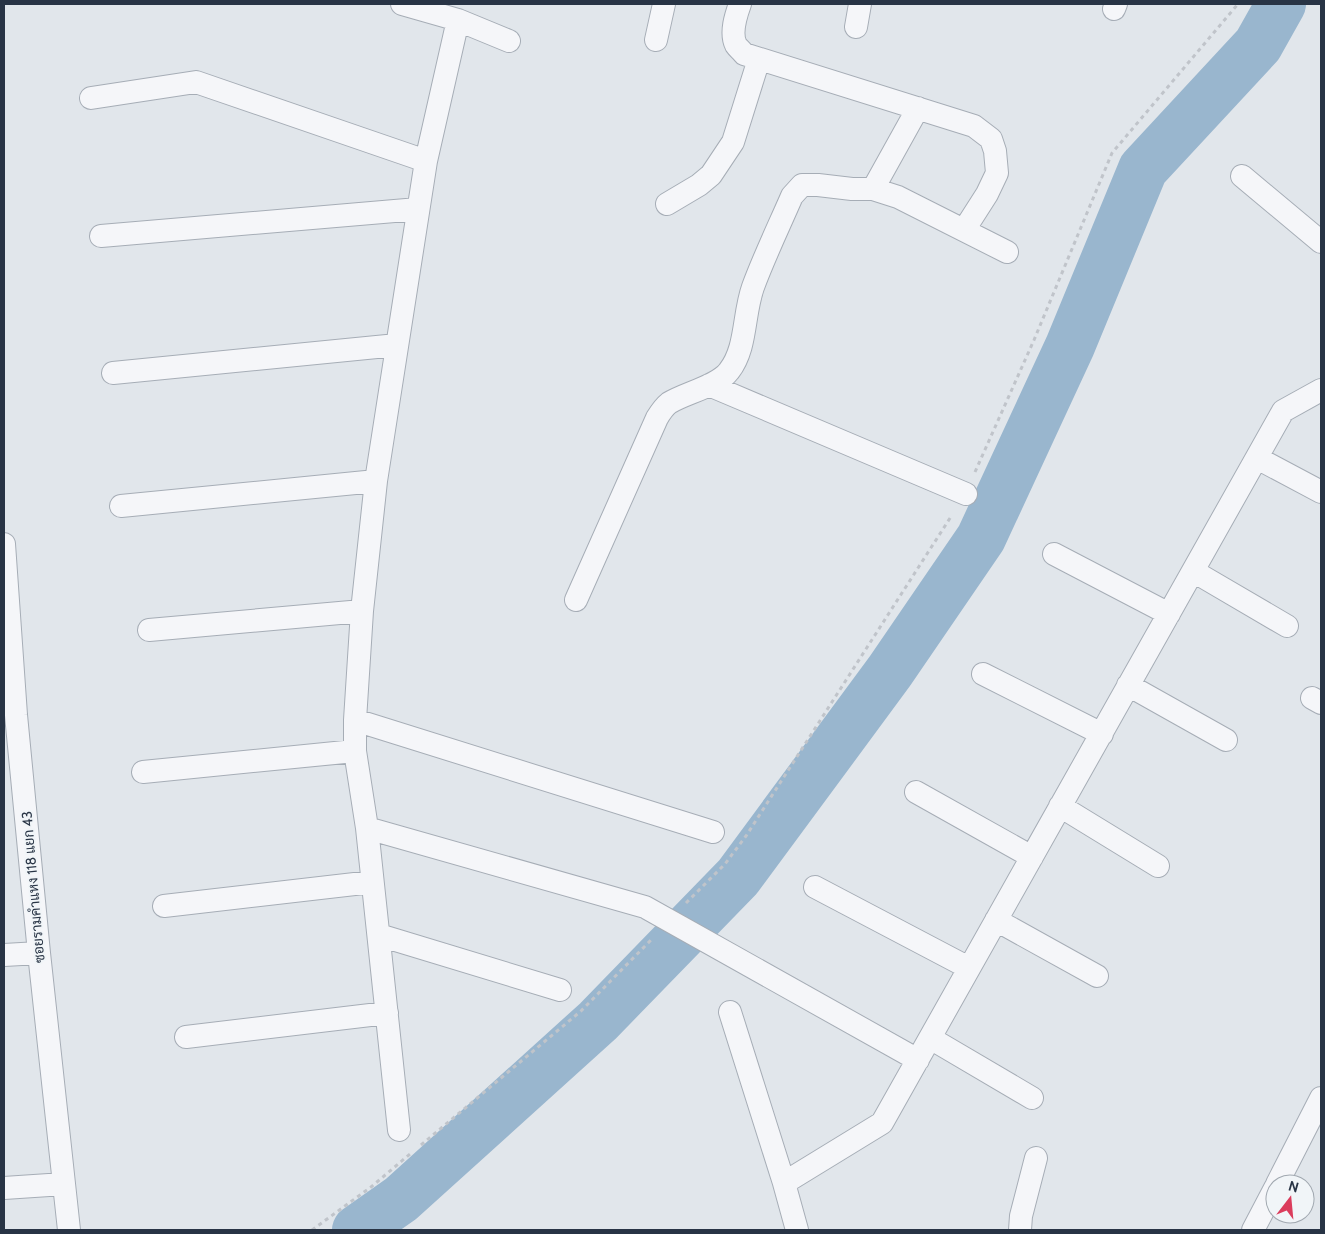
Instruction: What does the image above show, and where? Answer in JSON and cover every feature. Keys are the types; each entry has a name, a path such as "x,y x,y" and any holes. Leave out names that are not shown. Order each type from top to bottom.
{"street":[{"path":"402,4 458,20 509,41"},
{"path":"656,40 664,4"},
{"path":"740,4 736,14 734,35 736,45 744,54 974,126 991,139 997,173 987,194 964,230"},
{"path":"856,27 860,4"},
{"path":"399,1130 367,828 355,751 355,720 362,611 376,481 426,161 458,20"},
{"path":"667,204 699,186 711,175 733,142 759,59"},
{"path":"91,98 196,82 426,161"},
{"path":"873,189 918,108"},
{"path":"1242,176 1321,242"},
{"path":"576,600 657,418 668,404 709,385 727,374 736,362 752,289 792,196 802,185 873,189 898,196 1007,252"},
{"path":"101,236 418,209"},
{"path":"113,372 397,345"},
{"path":"709,385 966,494"},
{"path":"784,1183 882,1123 1284,411 1321,390"},
{"path":"1257,458 1321,492"},
{"path":"121,506 376,481"},
{"name":"ซอยรามคำแหง 118 แยก 43","path":"4,544 10,716 39,953 69,1230"},
{"path":"1054,554 1169,614"},
{"path":"1193,571 1287,626"},
{"path":"149,630 362,611"},
{"path":"983,674 1102,734"},
{"path":"1128,685 1226,740"},
{"path":"355,720 713,832"},
{"path":"143,772 355,751"},
{"path":"916,792 1032,857"},
{"path":"1060,806 1158,866"},
{"path":"367,828 645,907 918,1060"},
{"path":"164,906 372,882"},
{"path":"815,887 969,968"},
{"path":"996,920 1097,976"},
{"path":"379,935 560,990"},
{"path":"4,955 39,953"},
{"path":"730,1012 797,1230"},
{"path":"186,1037 387,1013"},
{"path":"930,1038 1032,1098"},
{"path":"1282,1174 1321,1098"},
{"path":"1020,1230 1021,1216 1036,1158"},
{"path":"4,1188 64,1184"},
{"path":"1253,1230 1265,1207"}],"path":[{"path":"684,906 725,864 746,836 966,494 1034,340 1112,153 1238,4"},
{"path":"312,1230 371,1187 581,1011 656,934"}],"waterway":[{"path":"357,1230 401,1199 598,1021 738,877 890,671 981,538 1070,346 1143,169 1258,45 1281,4"}]}
